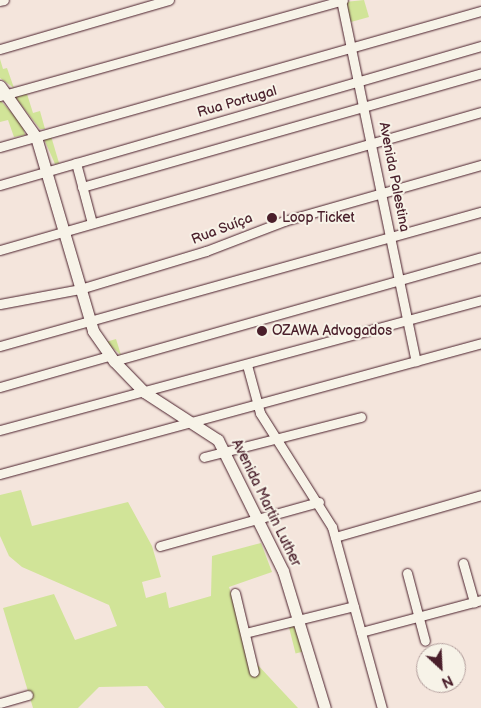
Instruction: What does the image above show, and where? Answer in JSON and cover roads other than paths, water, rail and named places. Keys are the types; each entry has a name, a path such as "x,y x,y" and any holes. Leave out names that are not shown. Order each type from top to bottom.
{"main road":[{"name":"Avenida Martin Luther","path":"3,92 36,137 90,321 111,358 144,392 214,436 225,452 259,519 299,620 325,708"}],"street":[{"path":"0,1 4,0"},
{"path":"0,49 169,0"},
{"path":"3,92 341,0"},
{"name":"Avenida Palestina","path":"341,0 354,47 416,361"},
{"path":"0,147 481,10"},
{"name":"Rua Portugal","path":"0,185 481,46"},
{"path":"82,187 481,73"},
{"path":"0,250 481,112"},
{"path":"76,162 92,223"},
{"name":"Rua Suíça","path":"0,304 80,288 383,193 481,165"},
{"path":"0,346 481,212"},
{"path":"0,387 481,257"},
{"path":"0,430 247,365 481,300"},
{"path":"0,474 481,343"},
{"path":"247,365 257,404 275,439 319,502 335,537 382,708"},
{"path":"204,457 361,417"},
{"path":"335,537 481,495"},
{"path":"160,546 319,502"},
{"path":"361,632 478,601 462,562"},
{"path":"407,573 425,641"},
{"path":"235,593 254,672"},
{"path":"245,633 354,606"},
{"path":"0,703 28,695"}],"place":[{"name":"Loop Ticket","path":"272,218"},
{"name":"OZAWA Advogados","path":"262,331"}]}
